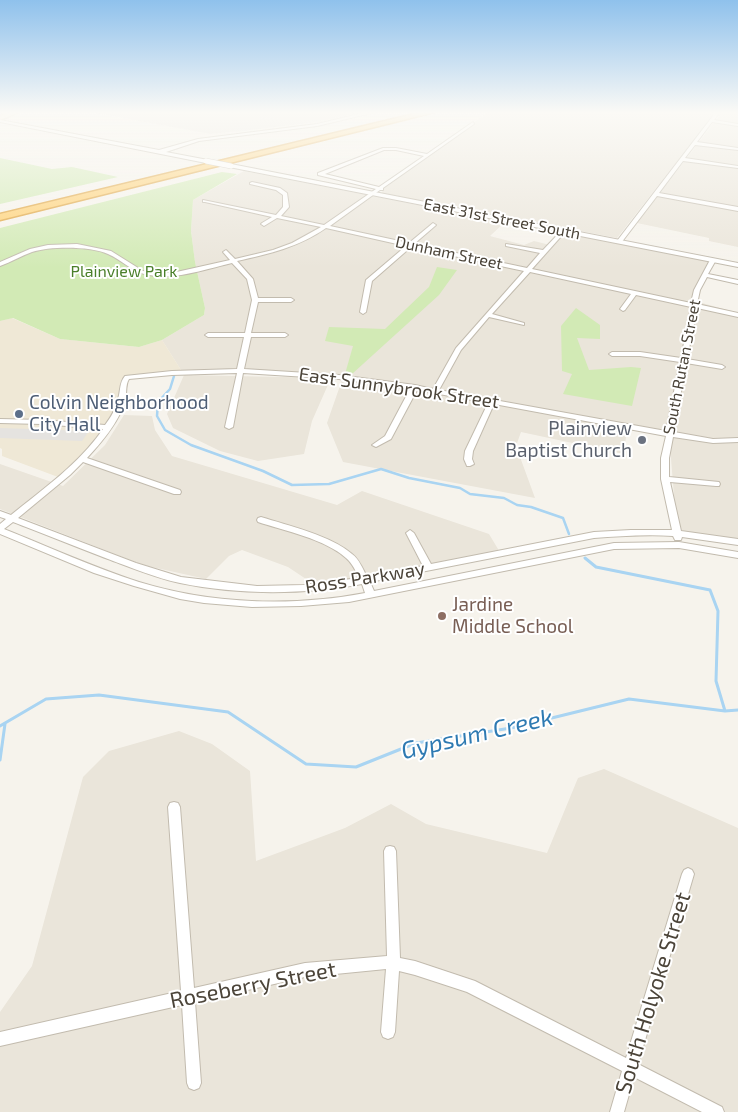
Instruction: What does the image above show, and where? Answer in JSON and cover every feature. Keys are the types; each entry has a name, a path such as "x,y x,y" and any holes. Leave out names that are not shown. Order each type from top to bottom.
{"highway":[{"path":"0,216 211,164"},
{"path":"0,216 216,164"}],"street":[{"name":"East 31st Street South","path":"220,164 738,265"},
{"path":"347,164 320,174 381,189"},
{"path":"0,264 30,251 48,247 77,246 109,252 141,272 149,274 172,275 235,261 294,244 325,226 366,196 374,194 416,164"},
{"path":"619,242 678,164"},
{"path":"719,164 738,167"},
{"path":"252,184 282,190 285,194 286,207 264,224"},
{"path":"655,194 738,209"},
{"name":"Dunham Street","path":"205,201 694,304 738,315"},
{"path":"363,312 370,280 433,225"},
{"path":"435,391 458,349 563,231"},
{"path":"508,245 544,252"},
{"path":"226,252 250,280 254,300 229,427"},
{"name":"South Rutan Street","path":"679,545 665,479 665,458 697,290 713,260"},
{"path":"705,275 738,282"},
{"path":"623,309 635,292"},
{"path":"254,300 290,300"},
{"path":"487,315 522,324"},
{"path":"208,335 285,335"},
{"path":"612,354 640,354 722,367"},
{"name":"East Sunnybrook Street","path":"108,427 117,413 122,399 124,381 127,377 172,372 239,371 306,373 415,388 669,434 713,441 738,440"},
{"path":"376,445 385,440 415,388"},
{"path":"470,464 468,459 469,451 492,402"},
{"path":"0,421 108,427"},
{"path":"0,530 84,459 108,427"},
{"path":"84,459 177,492"},
{"path":"665,479 716,484"},
{"name":"Ross Parkway","path":"0,514 133,565 180,580 206,584 288,589 322,587 365,581 594,535 677,532 738,542"},
{"path":"261,520 339,549 349,556 365,581 371,595"},
{"name":"Ross Parkway","path":"0,530 121,578 174,594 222,601 264,604 319,602 371,595 600,548 633,545 679,545 738,555"},
{"path":"410,533 429,568"},
{"path":"174,807 194,1083"},
{"path":"388,1032 393,964 390,851"},
{"name":"South Holyoke Street","path":"617,1112 688,874"},
{"name":"Roseberry Street","path":"0,1039 305,970 389,962 415,968 470,986 717,1112"}],"shaded area":[{"path":"417,164 675,164 617,238 382,193 383,189"},
{"path":"682,164 738,164 738,247 709,241 709,238 637,223"},
{"path":"244,171 505,222 490,236 524,245 534,241 550,245 563,231 713,260 695,301 738,313 738,544 677,532 669,434 627,428 624,454 521,432 516,446 535,498 343,462 327,423 342,380 363,381 239,371 181,370 162,340 204,315 205,308 195,262 191,231 193,200"},
{"path":"12,318 60,339 139,347 162,340 181,370 124,377 121,380 117,403 107,422 85,452 58,477 2,456 2,449 0,448 0,321"},
{"path":"184,375 331,378 312,421 304,454 258,461 220,451 173,428 167,414"},
{"path":"124,415 152,416 155,430 172,456 337,505 362,491 489,534 501,554 318,587 288,567 242,550 229,556 206,579 143,565 0,509 0,464 63,486 105,445"},
{"path":"0,428 89,431 82,441 0,438"},
{"path":"179,731 212,744 250,771 256,861 345,828 391,804 426,824 547,853 578,778 604,769 738,828 738,1112 0,1112 0,1012 32,966 83,777 109,751"}],"green space":[{"path":"0,164 28,164 52,169 72,167 118,177 0,204"},
{"name":"Plainview Park","path":"222,172 237,174 193,200 191,231 195,262 205,308 204,315 162,340 139,347 60,339 13,318 0,321 0,228"},
{"path":"437,267 457,270 439,295 352,374 345,374 353,346 325,341 329,327 385,329 429,287"},
{"path":"576,308 600,325 600,339 577,338 589,370 641,368 632,406 563,394 572,374 562,371 561,326"}],"waterway":[{"path":"174,376 170,389 158,402 157,416 165,430 191,445 263,471 292,485 329,484 381,469 409,478 460,488 470,494 504,498 517,505 531,507 563,518 569,534"},
{"path":"585,558 596,567 710,590 718,611 716,681 725,711"},
{"name":"Gypsum Creek","path":"0,726 46,699 99,695 228,712 306,764 356,767 416,743 511,728 629,699 725,711"},
{"name":"Gypsum Creek","path":"725,711 738,710"},
{"path":"0,760 5,724"}],"place":[{"name":"Colvin Neighborhood City Hall","path":"19,414"},
{"name":"Plainview Baptist Church","path":"642,440"},
{"name":"Jardine Middle School","path":"442,616"}]}
